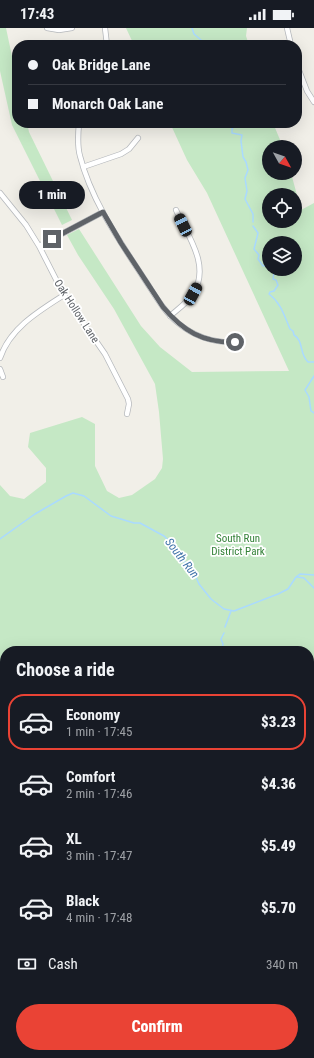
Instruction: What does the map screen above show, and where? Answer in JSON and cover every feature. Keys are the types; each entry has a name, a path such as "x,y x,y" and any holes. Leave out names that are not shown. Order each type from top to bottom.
{"street":[{"path":"46,28 59,30 72,28"},
{"path":"105,28 106,40"},
{"path":"287,28 290,40"},
{"path":"302,78 307,91 314,102"},
{"path":"80,128 78,146 87,180 121,243 163,307 170,316 187,329 202,337 218,342 235,342"},
{"path":"83,167 121,154 129,149 138,138"},
{"name":"Oak Hollow Lane","path":"0,193 26,226 39,246 64,295 95,339 115,372 128,399 129,404 127,414"},
{"path":"170,316 193,294 200,276 200,264 197,253 176,210"},
{"path":"39,246 103,212"},
{"path":"0,358 5,345 31,317 64,295"},
{"path":"0,369 4,377"}],"green space":[{"path":"0,28 6,28 12,56 12,125 0,71"},
{"path":"126,28 247,28 246,36 247,40 132,40"},
{"path":"14,128 28,128 72,220 62,225"},
{"name":"South Run District Park","path":"172,128 275,128 280,140 262,140 262,180 293,180 295,188 262,188 262,228 302,228 302,209 314,203 314,646 0,646 0,485 10,496 24,499 46,482 46,468 28,447 30,433 82,417 95,424 95,466 107,491 119,498 132,495 155,479 162,468 163,459 155,384 114,309 78,255 67,235 79,229 141,326 160,347 192,372 289,371 207,193 187,160"}],"waterway":[{"path":"192,28 194,34 201,40"},
{"path":"233,128 232,133 242,135 241,141 243,157 248,170 245,178 247,191 245,199 253,214 253,222"},
{"path":"253,226 258,233 254,249 259,255 258,259 263,266 267,265 268,269 274,273 273,279 276,280 278,285 274,291 270,292 269,294 279,305 290,329 299,341 305,359 308,362 314,362"},
{"path":"314,376 305,390 309,397 311,411 314,413"},
{"name":"South Run","path":"0,539 35,514 73,493 84,496 111,516 134,523 140,523 164,536 170,542 175,553 181,560 191,566 199,584 211,599 224,609 234,611 278,594 288,589 296,577 300,574 314,575"},
{"path":"297,577 304,578 314,588"},
{"path":"225,627 231,611"},
{"path":"222,646 221,639 224,633"}],"route":[{"path":"52,239 103,212 121,243 170,316 191,332 202,337 218,342 235,342"}]}
